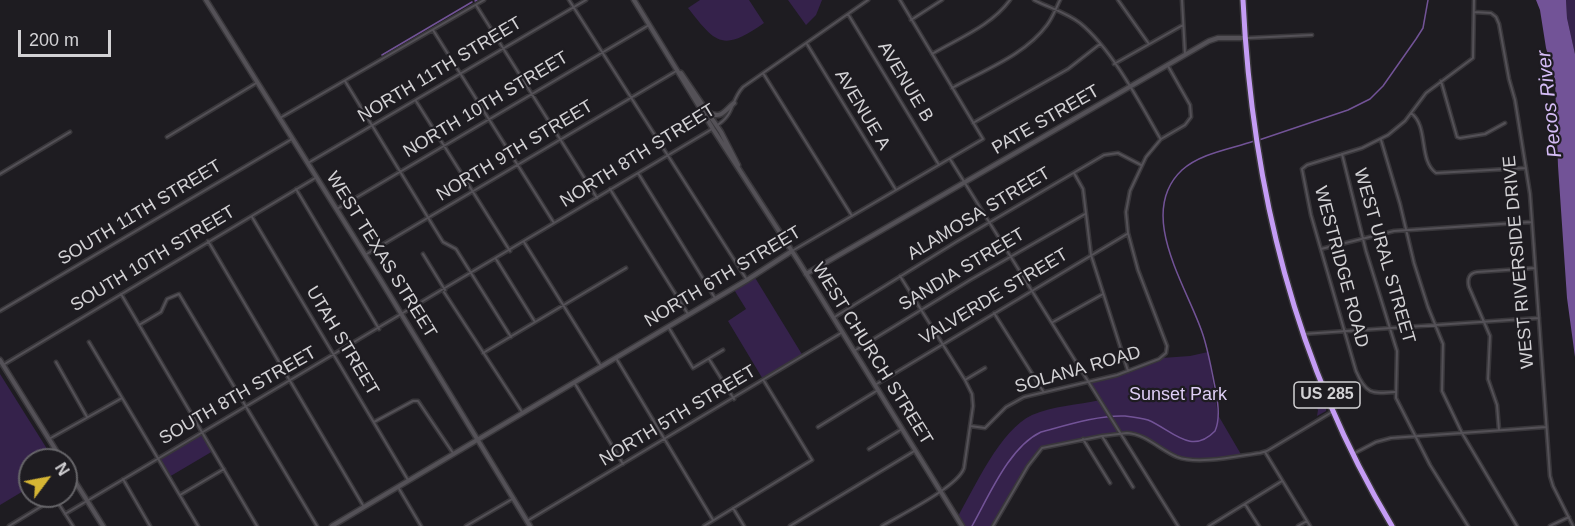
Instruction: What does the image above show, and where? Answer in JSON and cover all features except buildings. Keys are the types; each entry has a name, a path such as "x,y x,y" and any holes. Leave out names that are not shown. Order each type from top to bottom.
{"highway":[{"name":"US 285","path":"1243,0 1255,135 1265,196 1279,255 1303,334 1333,411 1353,454 1392,526"}],"street":[{"name":"WEST TEXAS STREET","path":"206,0 337,209 529,524"},
{"path":"280,118 484,0"},
{"path":"569,0 747,280"},
{"name":"NORTH 11TH STREET","path":"308,163 586,0"},
{"name":"WEST CHURCH STREET","path":"634,0 737,160 738,166 879,390 960,525"},
{"name":"NORTH 8TH STREET","path":"402,315 715,128 727,118 740,90 868,0"},
{"path":"900,0 973,123 1068,69 1100,44"},
{"path":"911,20 942,0"},
{"path":"932,54 988,22 1010,0"},
{"path":"1034,0 1080,23 1100,44 1130,87 1161,139"},
{"path":"952,88 1006,58 1032,40 1045,28 1060,0"},
{"path":"1118,0 1149,45"},
{"path":"1182,0 1185,55"},
{"name":"WESTRIDGE ROAD","path":"1395,392 1374,392 1363,387 1350,357 1306,193 1302,169 1307,165 1381,140 1398,128 1422,96 1473,58 1474,0"},
{"path":"476,4 597,198"},
{"name":"WEST RIVERSIDE DRIVE","path":"1474,12 1491,13 1498,20 1515,100 1533,222 1551,481 1574,526"},
{"name":"AVENUE B","path":"848,14 939,165"},
{"name":"NORTH 10TH STREET","path":"337,209 649,24"},
{"path":"1114,64 1183,25"},
{"path":"433,30 554,223"},
{"name":"PATE STREET","path":"806,274 1218,38 1312,35"},
{"name":"AVENUE A","path":"807,43 896,190"},
{"name":"SOLANA ROAD","path":"970,426 984,429 1011,403 1043,391 1128,371 1162,358 1167,349 1138,270 1128,233 1126,203 1141,165 1161,139 1185,125 1192,114 1168,66"},
{"name":"WEST CHURCH STREET","path":"678,70 707,111 715,128"},
{"name":"NORTH 9TH STREET","path":"365,255 678,70"},
{"path":"763,73 852,216"},
{"path":"345,81 428,219 443,242 455,248 511,337"},
{"path":"1441,81 1457,137 1485,134 1505,123"},
{"path":"167,137 258,82"},
{"path":"416,100 510,251"},
{"path":"707,111 716,116 720,115 734,103"},
{"path":"1411,113 1418,122 1429,165 1436,173 1526,168"},
{"name":"NORTH 6TH STREET","path":"332,526 983,139 973,123"},
{"path":"0,174 70,132"},
{"name":"SOUTH 11TH STREET","path":"0,311 293,139"},
{"path":"1381,140 1424,296 1444,347 1442,391 1462,433 1518,526"},
{"name":"ALAMOSA STREET","path":"833,318 989,222 1112,153 1124,155 1141,165"},
{"name":"WEST URAL STREET","path":"1342,154 1363,238 1398,355 1395,392 1399,406 1468,526"},
{"path":"950,159 1178,526"},
{"path":"638,173 715,298"},
{"path":"1074,173 1083,189 1090,255 1128,371"},
{"name":"SOUTH 10TH STREET","path":"3,365 317,177"},
{"path":"296,189 379,329"},
{"path":"610,189 688,314"},
{"name":"SANDIA STREET","path":"854,351 1010,256 1085,214"},
{"name":"UTAH STREET","path":"252,216 408,480"},
{"path":"1321,249 1405,230 1533,222"},
{"name":"VALVERDE STREET","path":"875,385 1128,233"},
{"path":"208,242 364,507"},
{"path":"524,242 601,366"},
{"path":"423,254 522,412"},
{"path":"496,259 535,322"},
{"path":"1499,430 1497,405 1488,379 1490,336 1468,284 1471,274 1477,272 1535,267"},
{"path":"483,353 626,268"},
{"path":"882,526 941,491 962,474 973,398 965,380 900,276"},
{"path":"121,294 257,526"},
{"path":"139,325 161,312 170,296 179,294 317,526"},
{"path":"1052,323 1103,294"},
{"path":"994,313 1043,391"},
{"name":"SOUTH 8TH STREET","path":"65,514 402,315"},
{"path":"1303,334 1539,318"},
{"path":"668,326 692,367 723,350"},
{"name":"NORTH 5TH STREET","path":"529,524 623,464 842,333"},
{"path":"89,342 198,526"},
{"path":"616,357 714,520"},
{"path":"710,359 734,399"},
{"path":"0,360 55,448"},
{"path":"56,362 87,417"},
{"path":"965,380 985,368"},
{"path":"704,526 812,460 764,381"},
{"path":"574,382 623,464"},
{"path":"818,427 879,390"},
{"path":"49,439 122,398"},
{"path":"374,422 412,401 418,401 453,453"},
{"path":"993,526 1038,452 1046,447 1121,433 1138,435 1173,455 1189,460 1265,452 1333,411"},
{"path":"1353,454 1384,439 1546,427"},
{"path":"869,449 902,429"},
{"path":"1102,436 1133,487"},
{"path":"1083,439 1110,483"},
{"path":"790,526 916,450"},
{"path":"1265,452 1310,526"},
{"path":"180,495 224,469"},
{"path":"123,479 150,526"},
{"path":"1209,526 1282,481"},
{"path":"78,486 103,526"},
{"path":"398,487 421,526"},
{"path":"9,526 55,498 72,526"},
{"path":"465,526 514,498"},
{"path":"1245,504 1258,526"},
{"path":"733,508 744,526"},
{"path":"1550,526 1569,517"},
{"path":"1298,526 1307,521"}],"green space":[{"path":"700,0 749,0 764,23 739,38 721,40 706,30 688,8"},
{"path":"788,0 822,0 816,15 806,25"},
{"path":"1566,0 1575,0 1575,54 1567,18"},
{"path":"754,276 803,356 764,381 728,321 746,309 733,288"},
{"name":"Sunset Park","path":"1208,352 1218,415 1242,456 1195,460 1179,458 1138,435 1121,433 1042,448 1033,458 993,526 962,526 957,518 980,476 999,446 1020,422 1048,410 1100,400 1089,381 1117,375 1162,358"},
{"path":"0,374 46,448 18,448 18,494 0,505"},
{"path":"1315,387 1326,408 1326,411 1317,416 1318,410 1309,392"},
{"path":"202,433 213,451 169,477 158,458"}],"shaded area":[{"path":"1536,0 1566,0 1567,18 1575,54 1575,357 1567,298 1555,80"}],"waterway":[{"path":"1259,140 1348,110 1370,99 1383,86 1423,28 1428,0"},
{"path":"382,55 472,2"},
{"path":"972,526 1010,460 1030,439 1041,432 1115,416 1148,420 1190,441 1206,438 1215,431 1218,404 1208,354 1195,313 1169,250 1164,228 1163,207 1169,187 1182,170 1190,164 1207,155 1254,141"}],"water label":[{"name":"Pecos River","path":"1550,104"}]}
